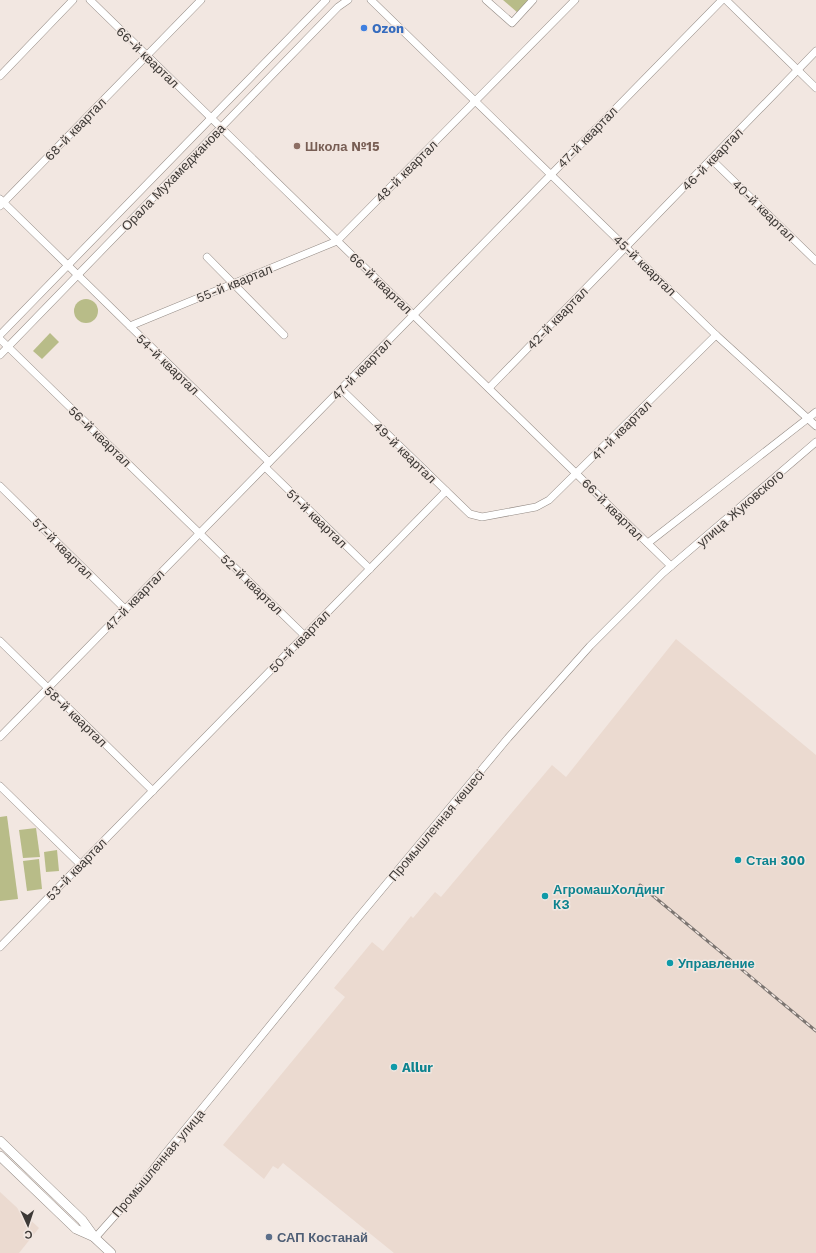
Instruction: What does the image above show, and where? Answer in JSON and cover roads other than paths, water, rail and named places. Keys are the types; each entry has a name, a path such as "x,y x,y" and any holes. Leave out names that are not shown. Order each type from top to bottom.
{"main road":[{"path":"0,1141 82,1220 95,1238 111,1253"},
{"path":"0,1156 76,1229 95,1238"}],"street":[{"path":"0,76 73,0"},
{"name":"66-й квартал","path":"90,0 671,566"},
{"name":"68-й квартал","path":"1,203 201,0"},
{"name":"Орала Мухамеджанова","path":"0,334 326,0"},
{"name":"Орала Мухамеджанова","path":"0,355 338,7 348,0"},
{"name":"45-й квартал","path":"371,0 716,335 816,426"},
{"path":"486,0 512,23 533,0"},
{"path":"476,101 575,0"},
{"name":"47-й квартал","path":"0,737 722,0"},
{"path":"726,0 816,88"},
{"path":"281,46 291,55"},
{"name":"46-й квартал","path":"626,247 816,51"},
{"name":"48-й квартал","path":"337,241 476,101"},
{"name":"40-й квартал","path":"711,159 816,261"},
{"name":"54-й квартал","path":"1,203 68,265 130,326 267,465"},
{"name":"55-й квартал","path":"130,326 337,241"},
{"name":"42-й квартал","path":"489,388 626,247"},
{"path":"207,257 284,335"},
{"name":"41-й квартал","path":"470,514 482,517 536,507 549,500 716,335"},
{"name":"56-й квартал","path":"0,339 200,533"},
{"name":"49-й квартал","path":"341,389 470,514"},
{"path":"648,543 816,412"},
{"name":"улица Жуковского","path":"663,573 816,442"},
{"name":"51-й квартал","path":"267,465 370,569"},
{"name":"57-й квартал","path":"0,486 125,609"},
{"name":"50-й квартал","path":"153,791 446,491"},
{"name":"52-й квартал","path":"200,533 304,636"},
{"name":"Промышленная көшесі","path":"220,1087 357,919 508,738 590,646 663,573"},
{"name":"58-й квартал","path":"0,641 153,791"},
{"path":"0,786 81,865"},
{"name":"53-й квартал","path":"0,947 153,791"},
{"name":"Промышленная улица","path":"95,1238 154,1170 164,1155 220,1087"}],"railway":[{"path":"640,885 816,1031"}],"place":[{"name":"Ozon","path":"364,28"},
{"name":"Школа №15","path":"297,146"},
{"name":"Стан 300","path":"738,860"},
{"name":"АгромашХолдинг КЗ","path":"545,896"},
{"name":"Управление","path":"670,963"},
{"name":"Allur","path":"394,1067"},
{"name":"САП Костанай","path":"269,1237"}]}
